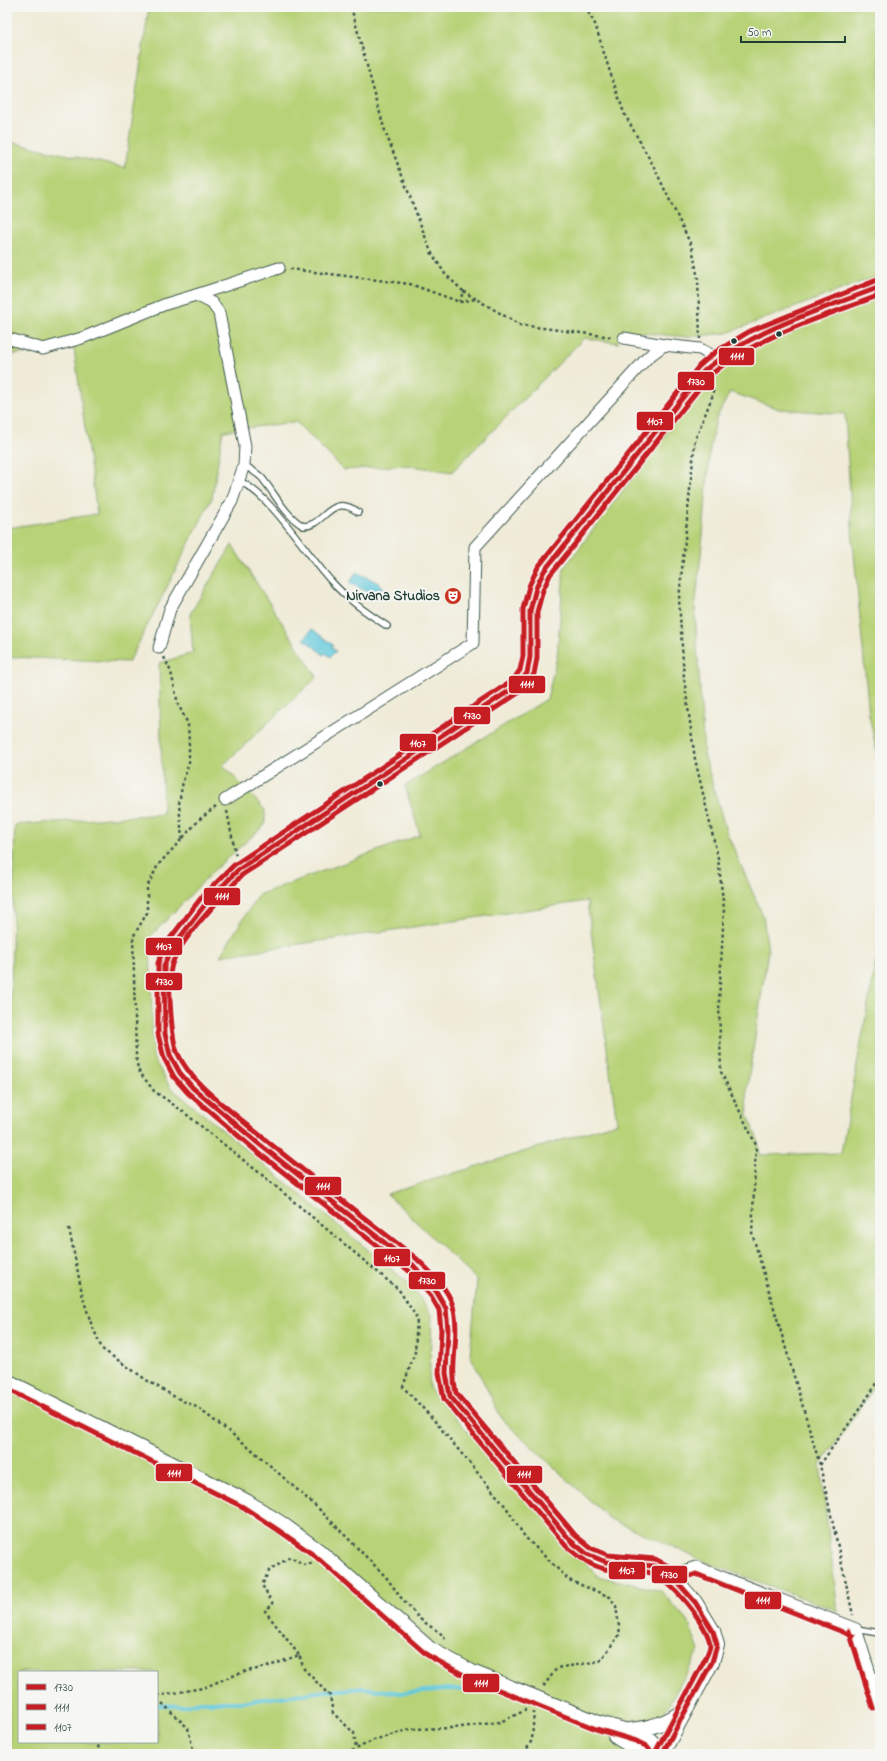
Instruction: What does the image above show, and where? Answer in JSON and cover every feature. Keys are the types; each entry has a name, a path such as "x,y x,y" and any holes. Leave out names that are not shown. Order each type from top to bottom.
{"street":[{"path":"7,338 42,349 82,338 166,304 279,268"},
{"path":"662,1754 712,1662 717,1645 714,1631 696,1602 671,1575 654,1566 606,1562 586,1554 571,1541 450,1396 445,1378 448,1333 446,1308 432,1286 412,1265 259,1144 193,1088 180,1073 170,1055 165,1034 164,966 171,949 180,935 207,902 238,870 518,685 527,672 530,657 530,611 536,588 544,571 704,372 718,359 753,337 880,287"},
{"path":"159,648 170,609 232,501 240,481 244,465 245,446 219,314 212,303 196,295"},
{"path":"624,338 700,349 718,359"},
{"path":"225,800 473,643 476,547 648,357 664,345"},
{"path":"7,1381 246,1501 282,1524 328,1560 430,1649 472,1672 535,1698 599,1724 628,1730 639,1734 650,1740 662,1754"},
{"path":"671,1575 696,1567 856,1629 880,1706"},
{"path":"628,1730 663,1724 688,1708"},
{"path":"599,1724 636,1749 662,1754"},
{"path":"615,1736 628,1754"}],"lane":[{"path":"244,465 261,478 297,523 302,526 310,524 338,505 346,506 358,512"},
{"path":"240,481 252,489 277,514 339,590 387,626"},
{"path":"856,1629 880,1633"}],"path":[{"path":"351,7 384,128 431,252 445,274 463,291 520,325 624,338"},
{"path":"585,7 595,24 624,113 654,167 692,247 698,279 700,349"},
{"path":"279,268 410,284 460,302 476,299"},
{"path":"460,302 463,291"},
{"path":"704,372 713,391 695,440 679,599 684,678 695,759 718,858 724,909 719,1002 721,1072 756,1145 752,1233 820,1465 856,1629"},
{"path":"159,648 171,672 178,704 188,724 189,763 183,780 179,804 182,840"},
{"path":"238,870 225,800 200,820 158,865 147,887 146,913 133,937 136,1055 138,1070 154,1091 181,1110 267,1179 399,1290 417,1318 415,1352 403,1387 433,1419 460,1454 506,1507 525,1537 569,1580 610,1597 616,1606 620,1634 600,1661 557,1668 524,1711 500,1722 454,1728 411,1729 374,1740 346,1754"},
{"path":"69,1228 84,1298 91,1323 102,1349 148,1381 175,1397 198,1408 238,1438 297,1488 386,1577 402,1599 420,1619 444,1636 450,1660"},
{"path":"820,1465 872,1392 880,1375"},
{"path":"328,1560 305,1565 290,1557 269,1572 262,1585 273,1604 265,1611 299,1655 304,1669 330,1696 333,1713 354,1733 356,1749"},
{"path":"158,1696 203,1688 226,1678 247,1671 267,1667 299,1655"},
{"path":"524,1754 532,1740 535,1698"},
{"path":"162,1703 188,1728 194,1754"},
{"path":"96,1754 100,1743"}],"green space":[{"path":"149,7 880,7 880,275 727,333 688,337 620,331 618,343 584,338 452,472 405,465 344,470 296,422 223,431 212,498 129,662 7,657 7,528 97,514 74,349 7,355 7,141 125,168"},
{"path":"880,297 880,766 869,715 853,543 845,414 779,409 730,392 716,419 710,448 695,610 704,754 726,831 763,916 768,951 747,1089 748,1115 758,1140 760,1155 841,1153 880,939 880,1371 872,1391 820,1465 838,1611 700,1560 610,1519 502,1419 470,1355 477,1280 387,1194 617,1123 587,901 220,956 258,895 420,835 405,786 547,699 557,657 564,568 711,374 723,364 754,346"},
{"path":"232,545 317,677 223,765 265,810 265,825 215,869 150,937 153,1058 170,1087 413,1287 432,1316 429,1388 598,1576 661,1591 688,1621 699,1651 641,1754 10,1754 7,1644 7,1152 15,825 163,814 159,663 193,653 190,614"}],"water":[{"path":"356,572 379,583 379,585 384,588 379,596 374,593 373,595 350,583"},
{"path":"312,629 333,645 332,647 336,651 330,657 326,653 324,655 304,639"}],"waterway":[{"path":"158,1705 183,1706 200,1702 240,1702 363,1688 401,1693 449,1689 478,1691"}],"transit line":[{"name":"1107","path":"656,1751 710,1648 708,1637 703,1626 687,1603 668,1583 659,1576 646,1572 600,1568 584,1560 566,1546 444,1399 439,1373 441,1330 439,1310 431,1296 408,1270 255,1150 188,1093 174,1077 164,1058 158,1034 158,963 165,945 201,898 234,865 513,680 520,670 523,656 523,609 529,586 538,567 699,366 714,353 750,331 877,280"},
{"name":"1730","path":"662,1754 712,1662 717,1645 713,1631 695,1602 671,1575 654,1566 606,1562 587,1554 571,1541 450,1396 446,1373 448,1330 446,1308 436,1291 413,1265 259,1144 193,1088 180,1073 170,1055 165,1034 164,966 171,949 207,902 238,870 518,685 527,673 530,657 530,611 536,588 544,571 704,371 723,356 766,332 788,322 880,287"},
{"name":"1111","path":"674,1569 655,1559 608,1555 591,1548 576,1536 456,1393 454,1382 456,1339 455,1317 451,1299 443,1287 417,1259 309,1175 207,1092 191,1074 178,1054 174,1037 170,998 171,968 181,946 213,906 242,875 523,690 534,674 537,658 537,612 543,590 550,575 709,376 728,362 769,339 813,320 880,295"},
{"name":"1111","path":"7,1389 243,1507 315,1556 427,1655 469,1678 596,1729 636,1741 646,1746 653,1754"},
{"name":"1111","path":"673,1582 696,1574 853,1636"},
{"name":"1111","path":"849,1631 873,1708"}],"place":[{"name":"Nirvana Studios","path":"453,596"}]}
